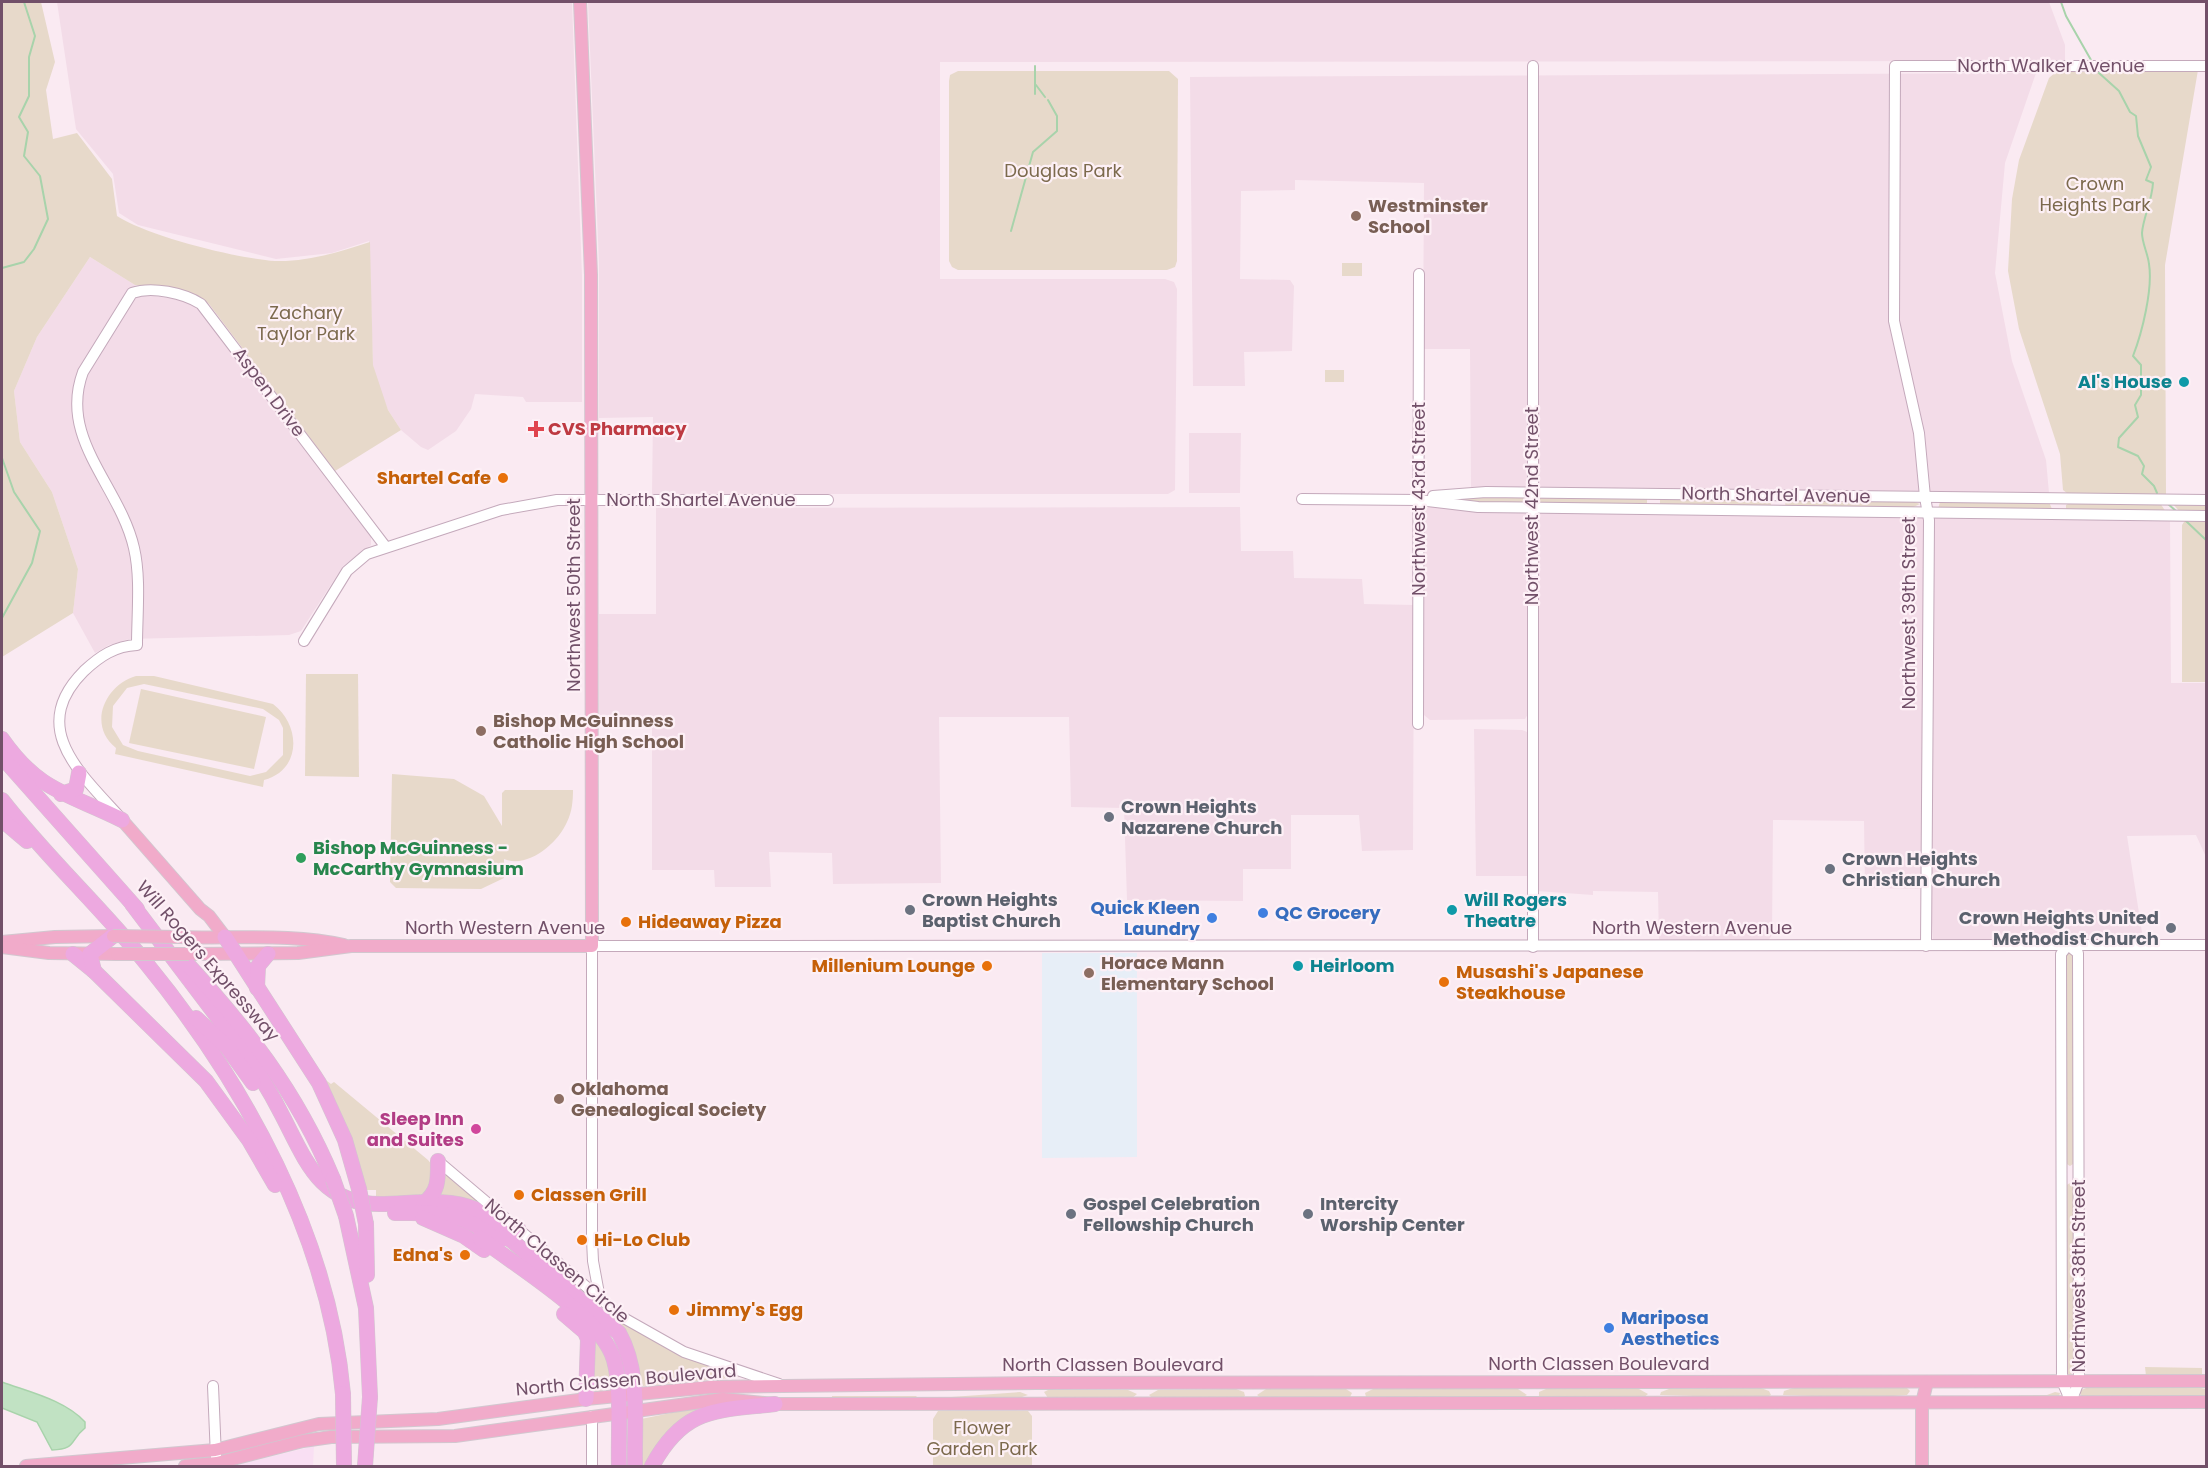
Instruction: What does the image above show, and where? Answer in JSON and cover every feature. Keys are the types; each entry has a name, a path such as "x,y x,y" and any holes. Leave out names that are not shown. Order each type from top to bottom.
{"highway":[{"path":"2,739 30,773 61,794 122,820"},
{"name":"Will Rogers Expressway","path":"2,757 252,1037 297,1103 333,1179 346,1216 366,1308 370,1397 365,1467"},
{"path":"61,794 75,789 79,773"},
{"path":"2,800 145,961 174,998 243,1102 273,1159 309,1245 332,1320 343,1394 344,1467"},
{"path":"2,820 61,868"},
{"path":"132,904 247,1056 317,1178 328,1188 356,1202 455,1202 475,1209 514,1233 619,1333 630,1356 635,1467"},
{"path":"225,937 325,1094 345,1140 366,1224 366,1308"},
{"path":"94,971 90,954 107,938"},
{"path":"73,954 94,971 187,1061 224,1103 309,1245"},
{"path":"257,988 258,966 268,954"},
{"path":"174,998 238,1061 273,1117 298,1168 316,1191 351,1210 459,1216 475,1222 495,1239 514,1233"},
{"path":"424,1203 434,1196 438,1161"},
{"path":"406,1213 426,1219 472,1242 585,1332 588,1348 586,1399"},
{"path":"448,1215 587,1319 604,1338 614,1360 619,1467"},
{"path":"504,1217 514,1233 517,1255 532,1277"},
{"path":"600,1299 609,1322"},
{"path":"651,1467 668,1442 698,1416 723,1408 775,1404"}],"main road":[{"name":"Northwest 50th Street","path":"580,2 591,275 592,946"},
{"path":"122,820 225,937"},
{"path":"186,937 202,926 205,912"},
{"path":"192,953 209,937 205,912"},
{"name":"North Western Avenue","path":"2,942 56,937 225,937 319,939 351,946"},
{"name":"North Western Avenue","path":"2,947 73,954 268,954 320,952 351,946 592,946"},
{"name":"North Classen Boulevard","path":"185,1467 331,1437 455,1436 617,1413 633,1404 711,1387 2206,1381"},
{"path":"1922,1467 1922,1403 1927,1382"},
{"name":"North Classen Boulevard","path":"26,1467 217,1460 319,1424 427,1420 617,1396 633,1404 723,1400 775,1404 2206,1402"}],"street":[{"name":"Northwest 42nd Street","path":"1533,66 1533,947"},
{"name":"North Walker Avenue","path":"1895,66 2206,66"},
{"name":"Northwest 39th Street","path":"1895,66 1894,321 1919,433 1928,513 1926,946"},
{"name":"Northwest 43rd Street","path":"1418,724 1419,274"},
{"name":"Aspen Drive","path":"79,773 69,758 61,734 60,711 64,697 77,679 100,657 121,646 137,645 135,549 124,519 82,437 76,410 83,372 125,300 132,293 141,290 185,296 201,304 385,546"},
{"name":"North Shartel Avenue","path":"1419,500 1429,496 1474,492 2206,500"},
{"name":"North Shartel Avenue","path":"1302,499 1419,500 1478,507 2206,516"},
{"name":"North Shartel Avenue","path":"304,641 347,571 367,554 385,546 523,504 592,500 828,500"},
{"path":"79,773 122,820"},
{"name":"Northwest 38th Street","path":"2068,945 2078,953 2079,1381 2071,1402 2062,1381 2061,954 2068,945"},
{"name":"North Western Avenue","path":"592,946 2206,945"},
{"name":"Northwest 50th Street","path":"592,946 593,1262 600,1299"},
{"name":"North Classen Circle","path":"438,1161 504,1217"},
{"name":"North Classen Circle","path":"514,1233 636,1326 684,1352 785,1386"},
{"path":"571,1276 584,1281 589,1278 593,1262"},
{"path":"213,1386 217,1460"},
{"path":"592,1416 592,1467"}],"shaded area":[{"path":"57,2 572,2 582,276 582,402 526,402 523,397 475,394 471,409 456,431 428,450 421,447 401,430 388,410 376,381 373,365 369,241 332,253 276,259 138,225 119,213 113,174 76,129"},
{"path":"588,2 2049,2 2065,45 2065,61 940,62 940,279 1165,279 1174,282 1177,289 1175,490 1168,494 652,494 653,417 599,418 599,263"},
{"path":"2036,73 2005,163 1995,273 2012,361 2046,460 2049,493 1471,488 1470,349 1423,349 1424,183 1295,180 1295,190 1241,191 1240,279 1290,280 1294,286 1292,351 1244,352 1245,386 1193,386 1190,77"},
{"path":"90,257 135,285 141,294 180,300 194,305 203,312 371,536 371,545 343,566 301,631 289,635 129,639 109,645 95,653 73,613 78,569 52,492 20,442 14,391 37,337"},
{"path":"1189,433 1241,433 1240,493 1189,493"},
{"path":"1429,506 1526,512 1528,714 1525,719 1430,720 1424,715 1423,513"},
{"path":"1240,507 1241,551 1293,551 1294,578 1362,579 1364,604 1414,605 1413,850 1362,851 1359,815 1291,815 1291,869 1243,869 1243,901 1127,900 1124,808 1071,807 1069,717 939,717 941,883 833,884 832,853 769,852 771,887 715,887 714,870 652,870 652,721 606,721 599,715 599,614 656,614 656,508"},
{"path":"1542,512 2170,520 2171,683 2206,683 2206,857 2196,835 2127,836 2143,939 1933,939 1930,889 1865,888 1864,821 1773,820 1772,935 1768,941 1659,939 1658,892 1593,891 1593,895 1537,891 1537,517"},
{"path":"1474,729 1527,732 1527,876 1476,876"},
{"path":"1042,953 1137,953 1137,1157 1042,1158"},
{"path":"2,1382 57,1402 77,1414 85,1422 85,1428 69,1446 52,1450 37,1422 2,1408"},
{"path":"314,1446 313,1466 233,1466"}],"green space":[{"name":"Zachary Taylor Park","path":"2,2 41,2 55,62 46,90 53,139 77,133 112,179 117,216 171,239 238,256 275,261 311,258 370,242 373,365 388,410 401,430 335,471 209,304 199,296 135,285 90,257 37,337 14,391 20,442 52,492 78,569 73,613 2,657"},
{"name":"Crown Heights Park","path":"2058,70 2198,70 2165,265 2166,495 2068,494 2063,490 2060,454 2019,329 2008,271 2012,199 2019,160 2049,78"},
{"name":"Douglas Park","path":"958,71 1169,71 1178,79 1177,261 1175,267 1167,270 958,270 952,267 949,261 949,81 950,75"},
{"path":"1342,263 1362,263 1362,276 1342,276"},
{"path":"1325,370 1344,370 1344,382 1325,382"},
{"path":"1476,496 1526,496 1526,504 1476,504 1462,499"},
{"path":"1539,497 1647,498 1647,506 1539,504"},
{"path":"1660,498 1771,499 1771,507 1660,506"},
{"path":"1786,500 1912,501 1920,504 1909,509 1785,506"},
{"path":"1940,502 2049,502 2052,509 1938,509"},
{"path":"2071,502 2160,503 2166,512 2066,510 2066,505"},
{"path":"2173,504 2206,504 2206,512 2180,512"},
{"path":"2206,518 2206,682 2182,682 2182,525 2186,519"},
{"path":"306,674 358,674 359,777 305,776"},
{"path":"136,676 154,676 273,704 289,723 293,746 291,757 276,775 264,780 263,787 115,754 116,748 107,739 101,717 108,697 125,681","holes":["144,684 263,709 279,720 283,728 283,755 266,772 250,776 138,751 123,745 112,727 113,706 127,688"]},
{"path":"141,689 266,717 254,769 129,743"},
{"path":"392,774 454,779 484,796 502,826 502,793 505,790 573,790 572,806 563,830 549,846 523,860 504,859 504,878 481,889 396,888 390,882"},
{"path":"2067,952 2073,952 2073,1164 2070,1166 2065,1163 2065,956"},
{"path":"315,1072 331,1084 334,1082 428,1160 432,1165 429,1195 376,1199 376,1190 364,1190"},
{"path":"447,1174 503,1222 504,1226 438,1198 444,1175"},
{"path":"2070,1183 2074,1186 2074,1372 2069,1375 2065,1373 2065,1186"},
{"path":"607,1311 671,1349 740,1377 643,1386 627,1339"},
{"path":"593,1335 607,1360 610,1375 607,1389 595,1392"},
{"path":"2145,1367 2202,1368 2202,1376 2146,1376"},
{"path":"1761,1388 1769,1391 1771,1395 1765,1398 1660,1395 1661,1392 1669,1389"},
{"path":"1793,1388 1907,1388 1910,1391 1907,1395 1869,1398 1783,1395 1784,1391"},
{"path":"2086,1388 2201,1388 2206,1389 2206,1397 2082,1397 2079,1391"},
{"path":"1236,1389 1244,1392 1245,1396 1242,1398 1152,1398 1149,1395 1158,1390"},
{"path":"1266,1389 1346,1389 1352,1393 1350,1397 1261,1398 1257,1395"},
{"path":"1373,1389 1518,1389 1527,1395 1523,1397 1366,1397 1365,1393"},
{"path":"1546,1389 1639,1389 1648,1394 1643,1398 1539,1396 1539,1392"},
{"path":"1048,1390 1128,1390 1137,1394 1131,1399 1048,1398 1044,1392"},
{"path":"1020,1392 1028,1395 1019,1398 937,1398"},
{"path":"2060,1393 2059,1396 1937,1397 2047,1395"},
{"path":"832,1396 916,1396 917,1397 832,1399"},
{"path":"706,1406 646,1466 639,1466 641,1419"},
{"name":"Flower Garden Park","path":"938,1411 1028,1411 1032,1416 1032,1466 933,1466 933,1419"}],"waterway":[{"path":"2,268 24,262 34,249 48,219 40,176 24,156 28,132 19,117 29,96 29,57 35,36 24,2"},
{"path":"2061,2 2066,16 2091,60"},
{"path":"1035,66 1035,94"},
{"path":"2099,73 2119,91 2130,112 2136,116 2138,136 2151,167 2146,180 2153,183 2142,233 2150,274 2148,298 2133,356 2141,365 2141,395 2135,405 2138,417 2119,438 2118,447 2138,456 2144,466 2142,474 2154,486 2157,493"},
{"path":"1036,85 1045,97"},
{"path":"1011,231 1033,152 1057,131 1057,116 1048,100"},
{"path":"2,458 14,492 40,531 32,563 2,618"},
{"path":"2167,503 2176,511"},
{"path":"2186,521 2206,540"}],"place":[{"name":"Westminster School","path":"1356,216"},
{"name":"Al's House","path":"2184,382"},
{"name":"CVS Pharmacy","path":"536,429"},
{"name":"Shartel Cafe","path":"503,478"},
{"name":"Bishop McGuinness Catholic High School","path":"481,731"},
{"name":"Crown Heights Nazarene Church","path":"1109,817"},
{"name":"Bishop McGuinness - McCarthy Gymnasium","path":"301,858"},
{"name":"Crown Heights Christian Church","path":"1830,869"},
{"name":"Crown Heights Baptist Church","path":"910,910"},
{"name":"Will Rogers Theatre","path":"1452,910"},
{"name":"QC Grocery","path":"1263,913"},
{"name":"Quick Kleen Laundry","path":"1212,918"},
{"name":"Hideaway Pizza","path":"626,922"},
{"name":"Crown Heights United Methodist Church","path":"2171,928"},
{"name":"Millenium Lounge","path":"987,966"},
{"name":"Heirloom","path":"1298,966"},
{"name":"Horace Mann Elementary School","path":"1089,973"},
{"name":"Musashi's Japanese Steakhouse","path":"1444,982"},
{"name":"Oklahoma Genealogical Society","path":"559,1099"},
{"name":"Sleep Inn and Suites","path":"476,1129"},
{"name":"Classen Grill","path":"519,1195"},
{"name":"Gospel Celebration Fellowship Church","path":"1071,1214"},
{"name":"Intercity Worship Center","path":"1308,1214"},
{"name":"Hi-Lo Club","path":"582,1240"},
{"name":"Edna's","path":"465,1255"},
{"name":"Jimmy's Egg","path":"674,1310"},
{"name":"Mariposa Aesthetics","path":"1609,1328"}]}
